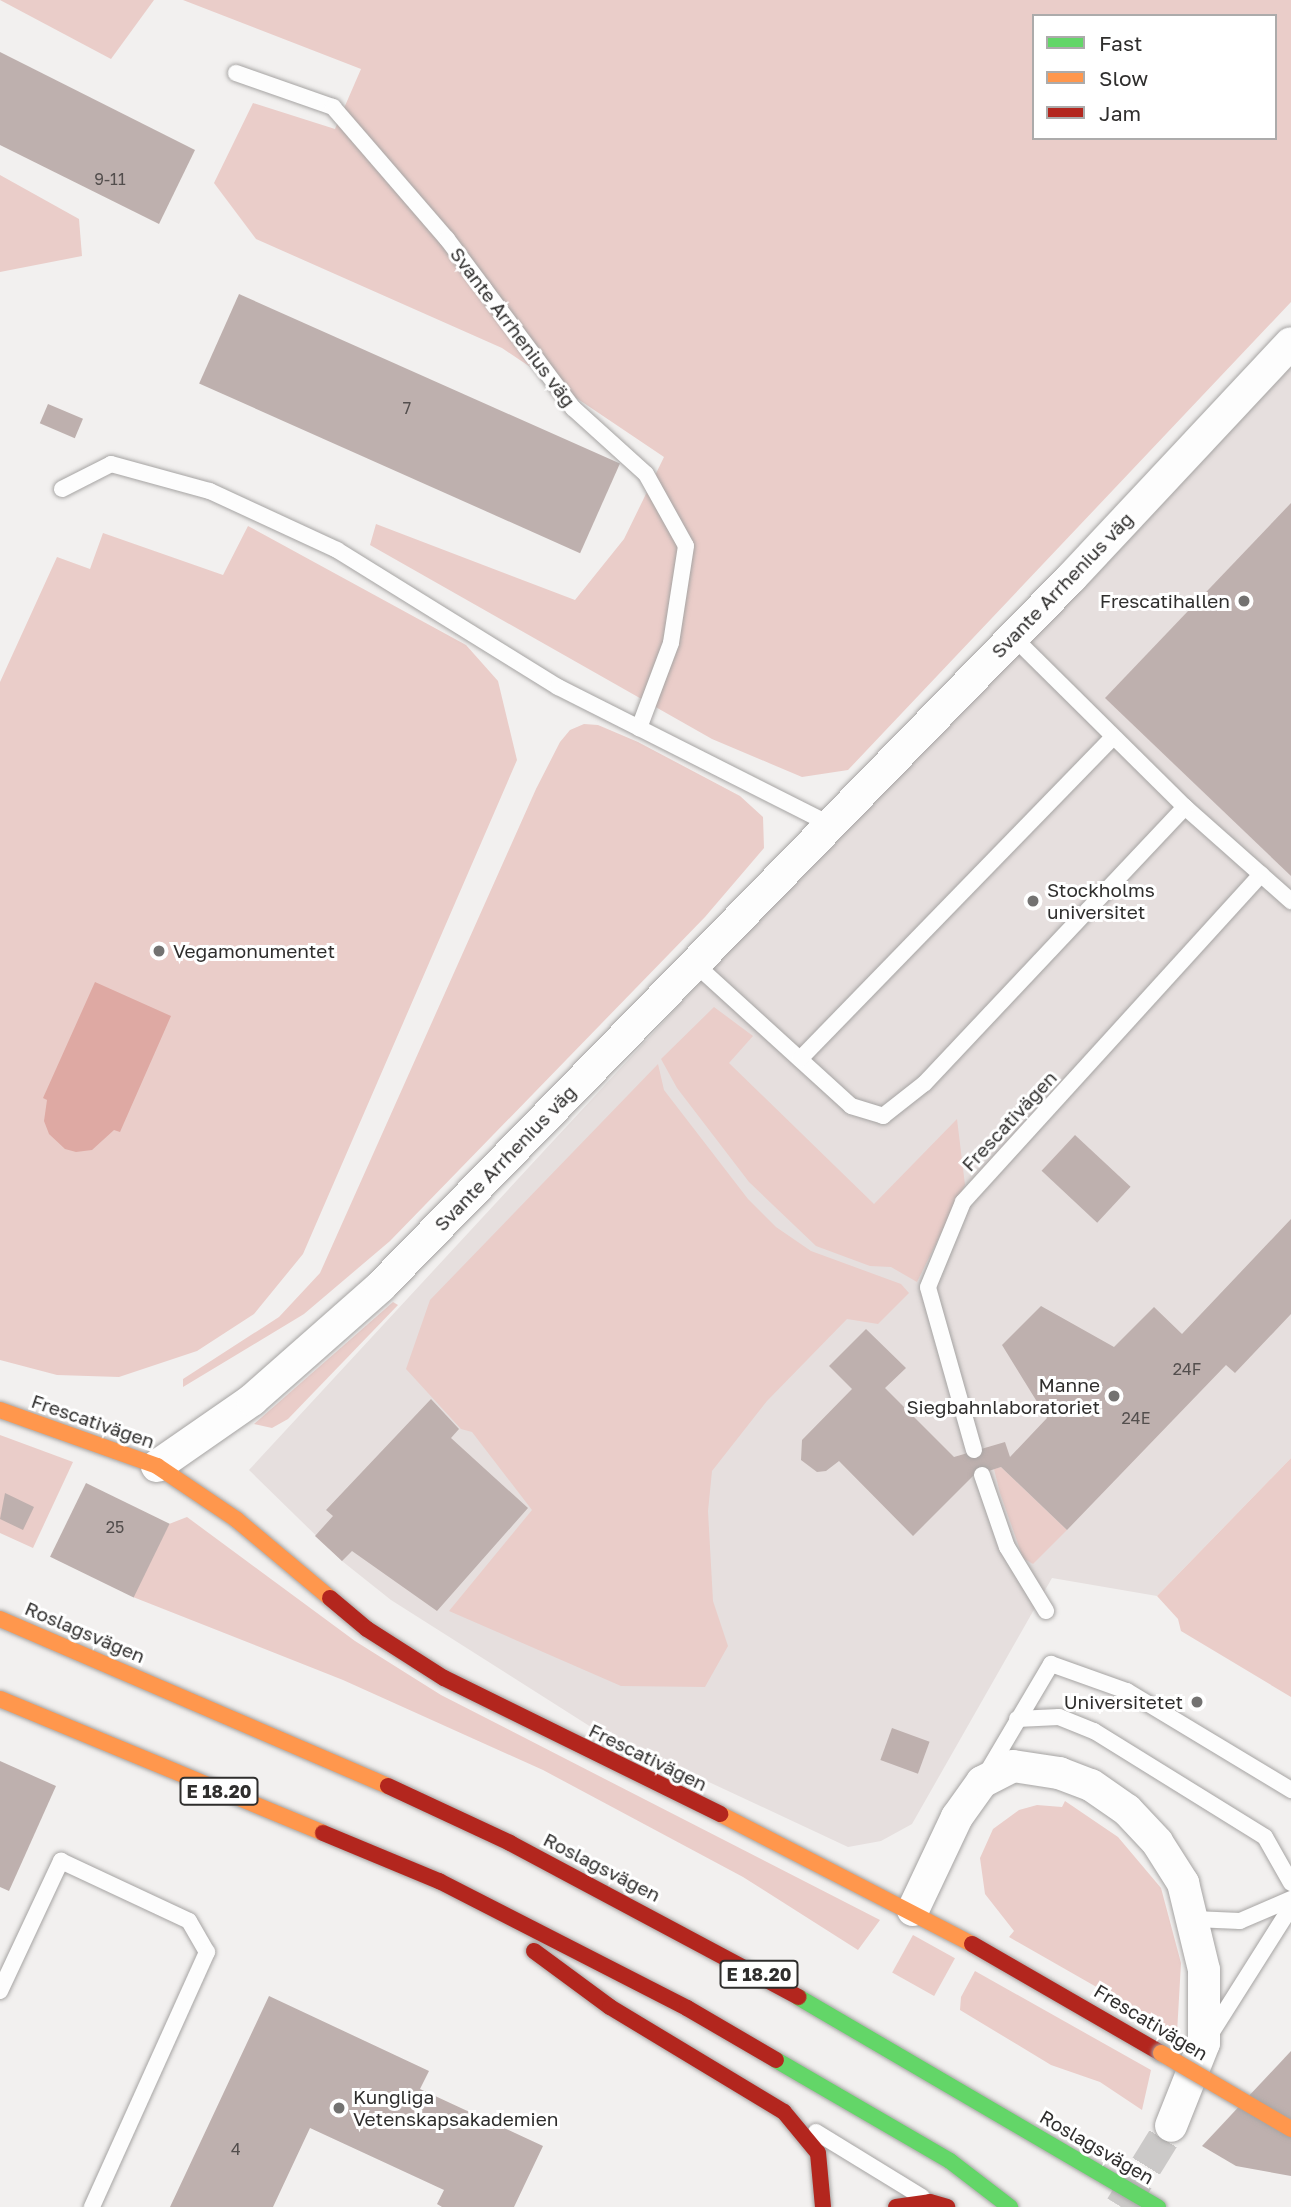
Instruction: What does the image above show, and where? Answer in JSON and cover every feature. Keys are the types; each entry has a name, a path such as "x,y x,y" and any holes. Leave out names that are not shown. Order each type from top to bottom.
{"main road":[{"name":"Frescativägen","path":"0,1410 157,1465 237,1520 367,1629 444,1678 913,1910 1291,2129"},
{"name":"Roslagsvägen","path":"0,1619 359,1772 510,1843 735,1960 1158,2207"},
{"name":"E 18.20","path":"0,1699 439,1881 687,2008 950,2161 1010,2207"},
{"path":"439,1881 610,2007 784,2112 818,2153 823,2207"},
{"path":"896,2207 930,2202 947,2207"}],"street":[{"name":"Svante Arrhenius väg","path":"157,1465 252,1400 380,1287 1013,637 1291,343"},
{"path":"913,1910 957,1817 982,1782 1013,1766 1059,1773 1091,1785 1127,1810 1157,1842 1183,1883 1194,1919 1204,1970 1205,2043 1171,2126"}],"lane":[{"name":"Svante Arrhenius väg","path":"236,73 333,107 447,239 573,408 646,474 686,546 671,643 639,729"},
{"path":"62,489 111,464 210,491 337,550 558,687 829,824"},
{"path":"1013,637 1185,807 1291,901"},
{"path":"800,1059 1113,737"},
{"path":"694,963 851,1106 883,1116 925,1083 1185,807"},
{"name":"Frescativägen","path":"974,1450 928,1287 962,1202 1261,874"},
{"path":"982,1475 1007,1547 1046,1611"},
{"path":"982,1782 1051,1664 1127,1691 1291,1790"},
{"path":"1017,1719 1059,1717 1094,1731 1265,1837 1291,1884"},
{"path":"0,1991 61,1861 189,1921 207,1952 92,2207"},
{"path":"1194,1919 1240,1922 1291,1899"},
{"path":"1205,2043 1291,1907"},
{"path":"784,2112 930,2202"}],"shaded area":[{"path":"0,0 154,0 111,59"},
{"path":"183,0 1291,0 1291,302 848,770 802,777 712,739 370,545 376,524 575,600 624,539 664,457 502,348 256,239 214,183 253,103 335,129 361,69"},
{"path":"0,175 79,219 82,256 0,272"},
{"name":"Stockholms universitet","path":"1291,343 1291,1458 1157,1596 1052,1578 912,1824 881,1841 848,1847 591,1727 391,1600 342,1561 249,1470"},
{"path":"248,526 466,645 498,681 517,760 303,1254 254,1314 197,1351 119,1377 57,1375 0,1360 0,682 57,557 90,569 103,533 223,575"},
{"path":"584,724 598,725 638,742 740,796 763,817 764,848 705,917 390,1241 304,1314 183,1387 183,1379 279,1317 320,1273 536,789 560,742 570,730"},
{"path":"95,982 171,1016 120,1132 114,1130 92,1150 76,1152 65,1149 49,1134 44,1121 47,1100 43,1098"},
{"path":"714,1007 753,1036 729,1063 874,1204 957,1119 965,1185 917,1282 891,1267 870,1266 816,1246 749,1182 677,1088 661,1059"},
{"path":"658,1064 664,1090 748,1199 776,1227 811,1251 901,1284 909,1293 878,1324 847,1319 767,1401 712,1471 708,1511 713,1601 728,1646 705,1687 621,1686 449,1611 532,1510 472,1432 461,1429 406,1369 430,1300"},
{"path":"393,1302 398,1305 288,1419 272,1428 254,1424"},
{"path":"0,1435 73,1462 33,1548 0,1533"},
{"path":"1291,1458 1291,1697 1181,1631 1178,1619 1157,1596"},
{"path":"1001,1467 1067,1530 1033,1564 1023,1558 1000,1493 994,1469"},
{"path":"187,1517 355,1641 441,1695 880,1920 858,1950 743,1877 543,1770 343,1680 133,1597 169,1524"},
{"path":"1065,1801 1118,1837 1161,1888 1181,1963 1177,2033 1009,1937 1014,1931 985,1894 980,1858 993,1829 1019,1810 1037,1805 1062,1807"},
{"path":"913,1935 955,1958 934,1996 892,1973"},
{"path":"975,1971 1151,2070 1142,2110 1100,2082 1051,2065 960,2010 961,1997"}],"building":[{"path":"0,52 195,150 159,224 0,145"},
{"path":"239,294 620,464 580,553 199,384"},
{"path":"48,404 83,419 75,438 40,423"},
{"name":"Frescatihallen","path":"1291,503 1291,876 1105,698"},
{"path":"1075,1135 1131,1187 1097,1223 1042,1171"},
{"name":"Manne Siegbahnlaboratoriet","path":"1291,1219 1291,1314 1235,1373 1226,1365 1067,1530 1001,1467 973,1476 913,1536 839,1461 826,1471 817,1472 801,1460 802,1440 852,1389 829,1366 866,1329 906,1368 885,1388 954,1457 1005,1442 1010,1457 1047,1418 1002,1345 1041,1306 1114,1347 1154,1307 1182,1334"},
{"path":"431,1399 459,1429 451,1438 528,1508 437,1611 352,1551 342,1561 315,1536 333,1516 326,1510"},
{"path":"86,1483 170,1524 134,1597 50,1557"},
{"path":"5,1493 34,1507 23,1530 0,1519"},
{"path":"892,1728 930,1742 918,1774 880,1760"},
{"path":"0,1761 56,1786 9,1891 0,1887"},
{"name":"Kungliga Vetenskapsakademien","path":"269,1996 429,2071 420,2089 543,2146 514,2207 442,2207 437,2204 444,2190 310,2128 273,2207 170,2207"},
{"path":"1291,2051 1291,2176 1236,2166 1202,2146"}],"tunnel":[{"path":"1121,2207 1171,2126"}],"traffic: fast":[{"path":"798,1997 1158,2207"},
{"path":"776,2060 950,2161 1010,2207"}],"traffic: slow":[{"path":"0,1410 157,1466 237,1520 330,1598"},
{"path":"0,1619 388,1786"},
{"path":"0,1699 323,1833"},
{"path":"720,1814 972,1944"},
{"path":"1161,2053 1291,2129"}],"traffic: jam":[{"path":"330,1598 367,1629 444,1678 720,1814"},
{"path":"388,1786 510,1843 798,1997"},
{"path":"323,1833 439,1881 687,2008 776,2060"},
{"path":"972,1944 1161,2053"},
{"path":"534,1951 610,2007 784,2112 818,2153 823,2207"},
{"path":"896,2207 930,2202 947,2207"}],"place":[{"name":"Frescatihallen","path":"1244,601"},
{"name":"Stockholms universitet","path":"1033,901"},
{"name":"Vegamonumentet","path":"159,951"},
{"name":"Manne Siegbahnlaboratoriet","path":"1114,1396"},
{"name":"Universitetet","path":"1197,1702"},
{"name":"Kungliga Vetenskapsakademien","path":"339,2108"}]}
